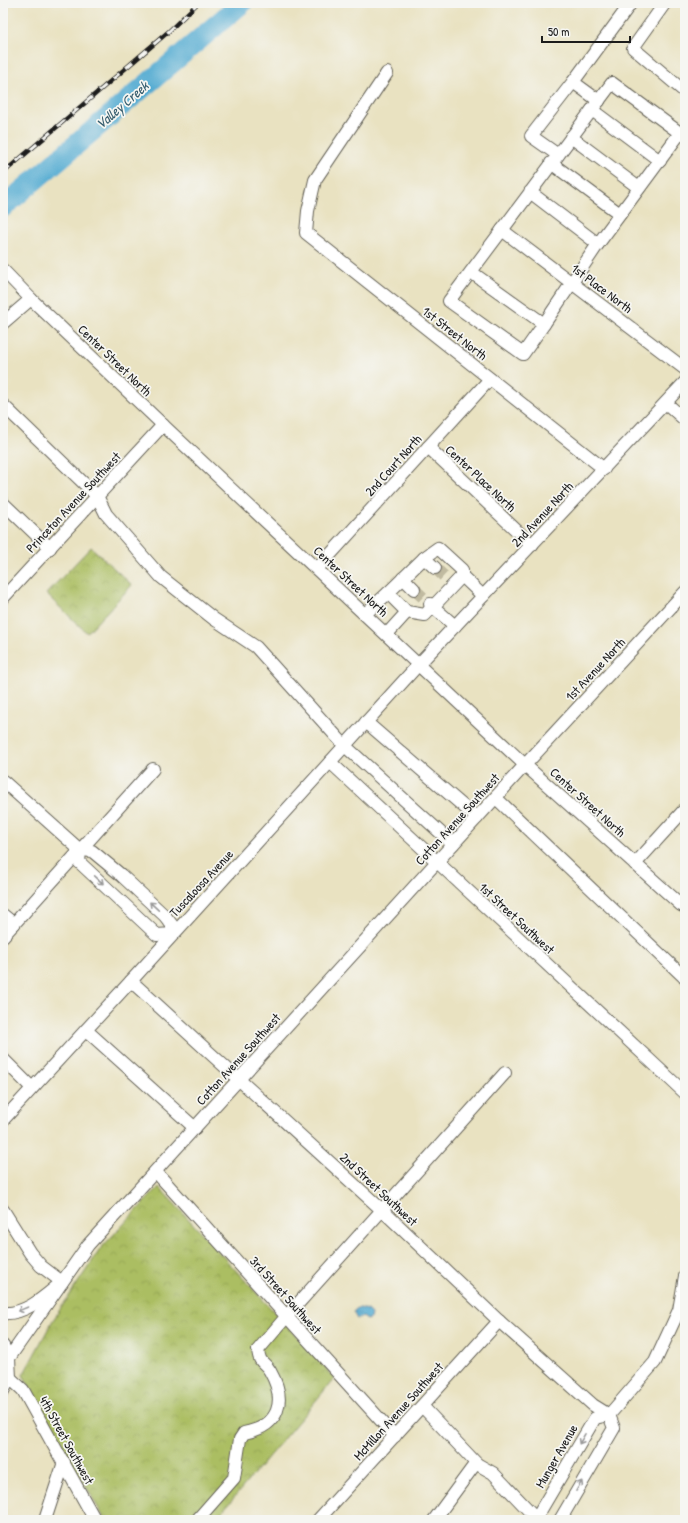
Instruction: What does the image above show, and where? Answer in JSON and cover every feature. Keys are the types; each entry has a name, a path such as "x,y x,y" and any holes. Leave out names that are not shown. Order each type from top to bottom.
{"street":[{"path":"620,214 554,159 531,136 631,3"},
{"path":"665,3 634,48 685,92"},
{"name":"1st Street North","path":"387,73 315,180 308,211 306,233 604,469"},
{"path":"572,82 595,105 660,161"},
{"path":"612,83 680,133 598,244 523,354 449,301 571,137 612,83"},
{"path":"571,137 639,188"},
{"path":"530,192 598,244"},
{"name":"1st Place North","path":"502,230 685,369"},
{"name":"Center Street North","path":"3,270 31,299 163,425 525,765 685,907"},
{"path":"471,272 544,324"},
{"path":"3,323 31,299"},
{"name":"2nd Court North","path":"317,569 490,379"},
{"name":"2nd Avenue North","path":"418,664 685,382"},
{"path":"666,403 685,420"},
{"path":"3,405 97,496 106,514 161,576 214,619 256,647 345,746 453,844"},
{"name":"Princeton Avenue Southwest","path":"3,598 163,425"},
{"name":"Center Place North","path":"428,447 532,545"},
{"path":"3,503 50,548"},
{"path":"365,614 424,558 438,548 462,570 462,576 483,596"},
{"path":"424,558 434,568"},
{"path":"388,593 407,612 425,615 451,583 462,576"},
{"path":"402,578 414,589"},
{"name":"1st Avenue North","path":"525,765 685,592"},
{"path":"432,605 455,626"},
{"path":"387,634 407,612"},
{"name":"Tuscaloosa Avenue","path":"3,1120 345,746 418,664"},
{"path":"366,722 477,818"},
{"name":"1st Street Southwest","path":"330,762 685,1093"},
{"name":"Cotton Avenue Southwest","path":"10,1358 88,1245 525,765"},
{"path":"3,936 153,769"},
{"path":"3,781 80,850 92,851 121,875 165,916 172,925 172,934 158,935 79,862 80,850"},
{"path":"496,798 685,978"},
{"path":"635,864 685,809"},
{"path":"3,915 14,924"},
{"name":"2nd Street Southwest","path":"131,981 382,1210 499,1321 593,1405 609,1415"},
{"path":"86,1030 195,1128"},
{"path":"3,1059 32,1088"},
{"path":"197,1520 234,1478 240,1439 244,1433 257,1431 273,1419 279,1405 278,1388 269,1369 260,1360 258,1350 505,1073"},
{"name":"3rd Street Southwest","path":"156,1172 395,1436"},
{"path":"3,1210 40,1266 62,1282 34,1304 14,1312 3,1314"},
{"name":"Munger Avenue","path":"536,1519 594,1418 609,1415 655,1362 679,1310 685,1276"},
{"name":"McMillon Avenue Southwest","path":"318,1520 499,1321"},
{"path":"3,1346 10,1358 10,1378 3,1390"},
{"name":"4th Street Southwest","path":"10,1378 23,1390 95,1520"},
{"path":"422,1406 477,1464 492,1473 536,1519"},
{"path":"560,1520 614,1428 609,1415"},
{"path":"45,1520 64,1462"},
{"path":"434,1520 473,1467 477,1464"}],"green space":[{"path":"91,547 132,585 87,633 46,594"},
{"path":"159,1187 335,1378 215,1520 105,1520 23,1375 53,1320 101,1248"}],"water":[{"path":"357,1308 368,1311 371,1314 370,1319 367,1320 363,1317 357,1319 353,1312"}],"waterway":[{"name":"Valley Creek","path":"3,207 242,3"}],"tunnel":[{"path":"435,568 450,582"},
{"path":"414,589 430,604"}],"railway":[{"path":"3,173 168,32 198,3"}]}
